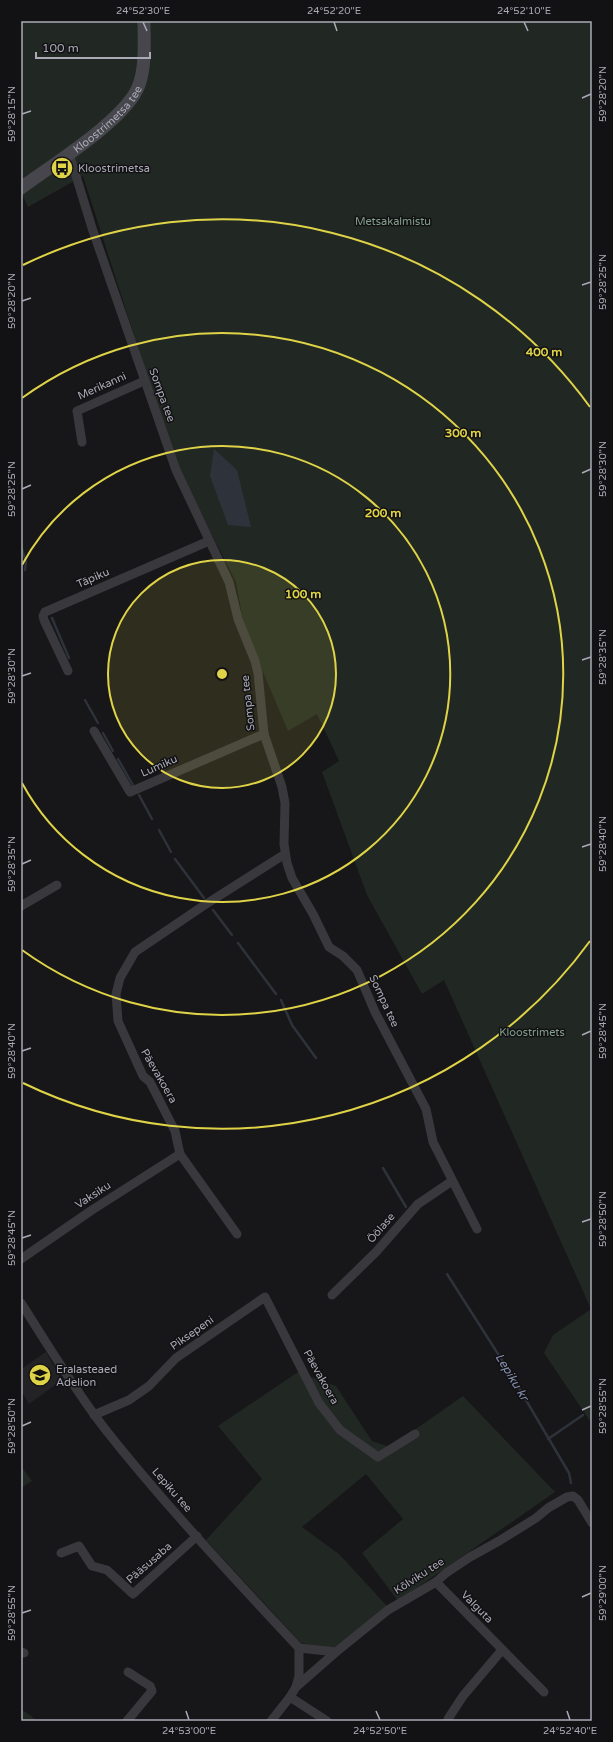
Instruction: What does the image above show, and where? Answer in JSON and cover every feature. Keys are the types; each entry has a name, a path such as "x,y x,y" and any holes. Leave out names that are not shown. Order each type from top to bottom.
{"main road":[{"name":"Kloostrimetsa tee","path":"21,188 108,123 125,108 134,96 142,71 144,21"}],"street":[{"name":"Sompa tee","path":"69,153 92,228 176,470 229,582 238,619 255,661 258,673 264,734 282,787 285,803 284,844 285,854 292,878 313,914 329,947 343,956 357,970 375,1012 426,1110 433,1142 477,1229"},
{"name":"Merikanni","path":"82,442 77,411 144,381"},
{"name":"Täpiku","path":"68,671 44,620 43,616 45,612 209,541"},
{"name":"Lumiku","path":"94,731 130,792 264,734"},
{"name":"Päevakoera","path":"237,1234 180,1154 176,1131 150,1082 143,1076 118,1021 116,994 120,978 135,952 203,906 285,854"},
{"path":"21,906 57,885"},
{"name":"Vaksiku","path":"21,1259 92,1210 180,1154"},
{"name":"Öölase","path":"332,1295 376,1252 418,1204 452,1181"},
{"name":"Päevakoera","path":"265,1297 319,1402 340,1430 378,1457 415,1434"},
{"name":"Piksepeni","path":"94,1415 129,1400 150,1386 176,1358 265,1297"},
{"name":"Lepiku tee","path":"21,1303 94,1415 146,1478 197,1536 299,1648"},
{"name":"Kõlviku tee","path":"271,1721 290,1697 296,1686 388,1610 436,1582 446,1573 500,1542 567,1496 573,1496 578,1500 592,1523"},
{"name":"Pääsusaba","path":"61,1553 79,1546 92,1566 107,1570 133,1594 197,1536"},
{"name":"Valguta","path":"436,1582 544,1692"},
{"path":"296,1686 299,1676 299,1648 336,1652"},
{"path":"448,1719 464,1696 502,1650"},
{"path":"126,1721 152,1691 150,1686 128,1672"},
{"path":"290,1697 328,1721"}],"shaded area":[{"path":"214,449 237,470 251,527 228,525 210,476"},
{"name":"Eralasteaed Adelion","path":"46,1352 62,1380 29,1404 21,1390 21,1369"}],"green space":[{"path":"21,21 592,21 592,1424 544,1353 553,1335 591,1309 444,980 422,994 367,895 322,772 339,761 317,714 288,731 244,627 236,582 187,486 165,432 83,176 28,207 21,192"},
{"path":"298,1372 336,1386 372,1441 390,1447 463,1396 555,1492 398,1601 362,1553 403,1519 366,1474 302,1527 339,1554 387,1606 333,1650 301,1643 206,1540 262,1479 218,1426"},
{"path":"21,1466 32,1481 21,1488"},
{"path":"21,1709 38,1721 21,1721"}],"waterway":[{"name":"Lepiku kr","path":"21,546 26,562 25,570"},
{"name":"Lepiku kr","path":"52,618 69,658"},
{"name":"Lepiku kr","path":"85,700 98,723"},
{"name":"Lepiku kr","path":"103,733 113,751"},
{"name":"Lepiku kr","path":"118,759 134,787"},
{"name":"Lepiku kr","path":"139,795 152,819"},
{"name":"Lepiku kr","path":"159,830 171,852"},
{"name":"Lepiku kr","path":"175,859 204,898"},
{"name":"Lepiku kr","path":"213,910 232,935"},
{"name":"Lepiku kr","path":"238,943 276,994"},
{"name":"Lepiku kr","path":"281,1000 292,1025 316,1058"},
{"name":"Lepiku kr","path":"383,1168 406,1207"},
{"name":"Lepiku kr","path":"447,1274 507,1368 569,1473 571,1483"},
{"path":"548,1439 583,1415"}],"place":[{"name":"Kloostrimetsa","path":"62,168"},
{"name":"Eralasteaed Adelion","path":"40,1375"}],"park label":[{"name":"Metsakalmistu","path":"393,221"},
{"name":"Kloostrimets","path":"532,1032"}]}
